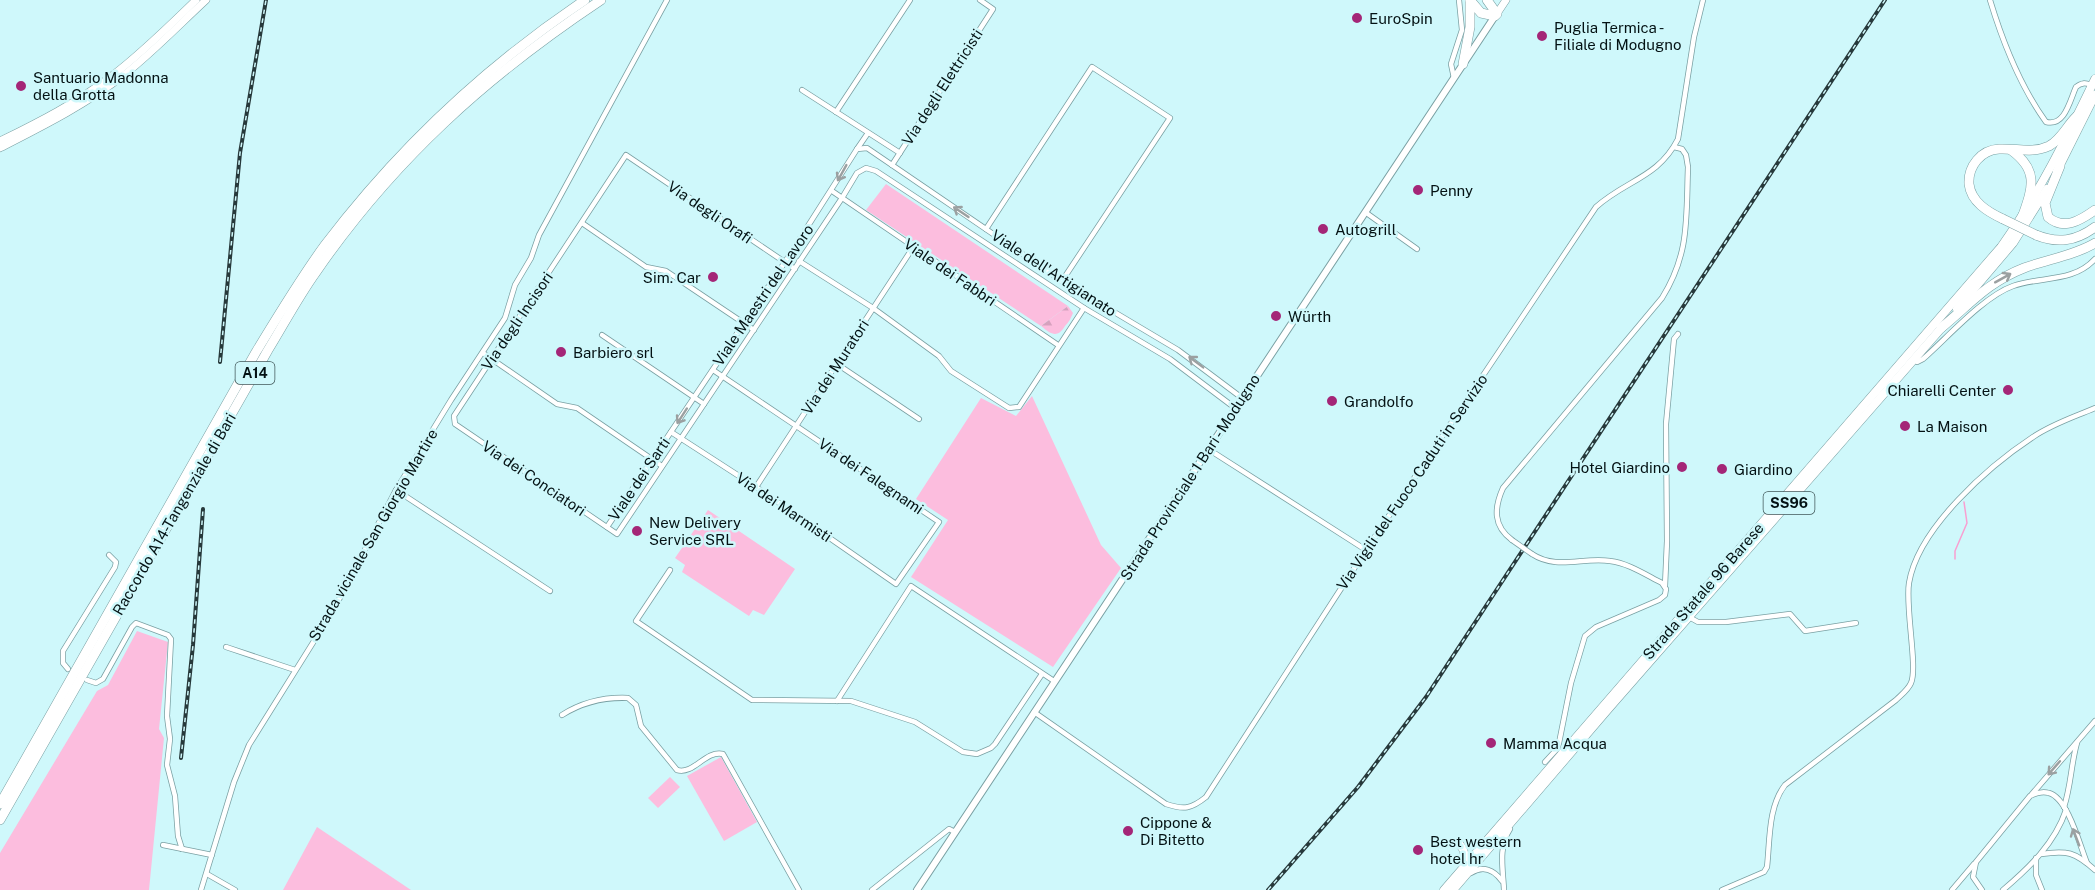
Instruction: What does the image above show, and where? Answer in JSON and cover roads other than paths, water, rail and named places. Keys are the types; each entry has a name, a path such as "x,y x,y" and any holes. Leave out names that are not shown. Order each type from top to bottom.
{"highway":[{"name":"Raccordo A14-Tangenziale di Bari","path":"0,804 256,352 291,295 324,248 383,174 433,122 509,55 585,0"},
{"name":"Raccordo A14-Tangenziale di Bari","path":"0,820 268,350 315,274 340,239 394,172 457,110 495,76 601,0"},
{"path":"1470,0 1481,13 1496,15"},
{"path":"1463,64 1470,27 1470,0"},
{"path":"1487,0 1496,15"},
{"path":"2077,116 2069,123 2059,139 2049,146 2030,151 1999,149 1985,153 1976,161 1970,177 1970,188 1975,199 1983,207 2003,219 2051,240 2065,240 2080,236 2095,227"},
{"path":"2011,150 2025,162 2031,174 2031,191 2022,219"},
{"path":"2060,166 2045,203 2048,217 2055,223 2067,224 2081,220 2095,210"},
{"path":"1941,328 1980,292 2008,275 2080,251 2095,243"}],"main road":[{"path":"0,141 72,103 112,75 143,50 196,0"},
{"path":"0,148 80,106 110,86 150,53 206,0"},
{"path":"1496,15 1506,0"},
{"name":"Strada Statale 96 Barese","path":"1444,890 1547,764 1563,750 2001,247 2022,219 2047,177 2094,82"},
{"name":"Strada Statale 96 Barese","path":"1455,890 1546,781 2013,243 2060,166 2095,95"},
{"path":"1547,764 1552,755 1563,750"},
{"path":"1467,863 1463,849 1458,842 1480,848"}],"street":[{"name":"Strada vicinale San Giorgio Martire","path":"201,890 234,782 249,745 334,609 396,490 506,318 515,285 531,258 551,211 667,0"},
{"path":"836,112 910,0"},
{"name":"Via degli Elettricisti","path":"892,165 993,9 980,0"},
{"path":"1454,78 1451,64 1462,30 1459,0"},
{"name":"Via Vigili del Fuoco Caduti in Servizio","path":"1034,712 1166,804 1180,809 1195,806 1206,797 1366,550 1596,207 1608,196 1652,171 1667,159 1674,147 1680,128 1694,37 1703,0"},
{"path":"1990,0 2003,43 2046,122 2054,123 2061,119 2079,84 2094,82"},
{"name":"Strada Provinciale 1 Bari - Modugno","path":"916,890 1496,15"},
{"path":"986,229 1092,67 1170,118 1062,281"},
{"path":"802,90 900,153"},
{"name":"Viale Maestri del Lavoro","path":"671,432 832,191 852,155 868,133"},
{"path":"1665,586 1629,567 1612,561 1554,563 1538,558 1501,530 1497,518 1497,503 1503,488 1662,298 1679,267 1684,245 1688,167 1686,155 1682,149 1674,147"},
{"name":"Viale dell'Artigianato","path":"857,149 867,148 1062,281 1178,350 1242,398"},
{"name":"Via degli Incisori","path":"453,420 626,155"},
{"name":"Via degli Orafi","path":"626,155 795,269"},
{"name":"Viale Maestri del Lavoro","path":"681,439 842,198 856,173 866,168 876,171"},
{"name":"Viale dell'Artigianato","path":"876,171 1084,308 1170,359 1235,408"},
{"name":"Viale dei Fabbri","path":"832,191 1058,345"},
{"path":"1365,212 1417,249"},
{"path":"582,223 646,267 666,271 754,330"},
{"name":"Via dei Muratori","path":"756,487 914,246"},
{"path":"800,261 873,308 939,356 951,371 1014,409 1019,407 1084,308"},
{"path":"1914,359 1917,362 1923,359 1986,303 2013,286 2066,276 2078,272 2095,261"},
{"path":"1552,755 1558,743 1571,683 1585,636 1596,627 1663,597 1666,593 1666,424 1674,339 1678,334"},
{"path":"602,335 704,404"},
{"path":"483,353 557,404 577,408 662,466"},
{"path":"837,364 919,419"},
{"name":"Via dei Falegnami","path":"713,370 939,522 896,584"},
{"path":"1722,890 1764,872 1767,867 1776,800 1785,785 1896,700 1911,682 1913,674 1908,585 1913,566 1932,532 1962,495 2032,437 2095,408"},
{"name":"Via dei Conciatori","path":"453,420 461,429 617,534"},
{"name":"Via dei Marmisti","path":"671,432 756,487 896,584"},
{"name":"Viale dei Sarti","path":"607,527 671,432"},
{"name":"Viale dei Sarti","path":"617,534 681,439"},
{"path":"1208,449 1366,550"},
{"path":"396,490 550,591"},
{"path":"68,669 63,663 63,651 115,567 116,562 109,555"},
{"path":"670,570 636,621 752,700 851,701 915,722 963,752 977,754 995,744 1042,674"},
{"path":"837,700 912,586 1054,681"},
{"path":"1689,617 1698,622 1726,622 1790,614 1804,631 1856,623"},
{"path":"87,680 96,682 103,679 132,627 136,624 168,634 171,639 167,716 170,739 168,769 175,796 178,836 182,849"},
{"path":"226,647 295,670"},
{"path":"562,715 593,702 628,698 636,705 641,726 677,770 686,771 712,754 723,754 799,890"},
{"path":"1952,890 2095,721"},
{"path":"2002,890 2038,856 2059,827 2068,795 2072,760 2078,741"},
{"path":"1504,890 1502,856 1505,837 1546,781"},
{"path":"2030,796 2049,793 2059,800 2065,808 2087,863"},
{"path":"872,890 949,829 955,832"},
{"path":"163,845 212,855"},
{"path":"2038,856 2067,852 2095,870"},
{"path":"2038,856 2036,875 2042,890"},
{"path":"1976,861 1974,877 1982,890"},
{"path":"1455,890 1473,871 1482,868 1493,872 1503,883"},
{"path":"207,874 235,890"}],"waterway":[{"path":"1955,559 1955,551 1967,523 1964,502"}],"railway":[{"path":"220,362 240,153 266,0"},
{"path":"1268,890 1358,787 1426,697 1885,0"},
{"path":"181,758 193,645 203,509"}],"place":[{"name":"EuroSpin","path":"1357,18"},
{"name":"Puglia Termica - Filiale di Modugno","path":"1542,36"},
{"name":"Santuario Madonna della Grotta","path":"21,86"},
{"name":"Penny","path":"1418,190"},
{"name":"Autogrill","path":"1323,229"},
{"name":"Sim. Car","path":"713,277"},
{"name":"Würth","path":"1276,316"},
{"name":"Barbiero srl","path":"561,352"},
{"name":"Chiarelli Center","path":"2008,390"},
{"name":"Grandolfo","path":"1332,401"},
{"name":"La Maison","path":"1905,426"},
{"name":"Hotel Giardino","path":"1682,467"},
{"name":"Giardino","path":"1722,469"},
{"name":"New Delivery Service SRL","path":"637,531"},
{"name":"Mamma Acqua","path":"1491,743"},
{"name":"Cippone & Di Bitetto","path":"1128,831"},
{"name":"Best western hotel hr","path":"1418,850"}]}
